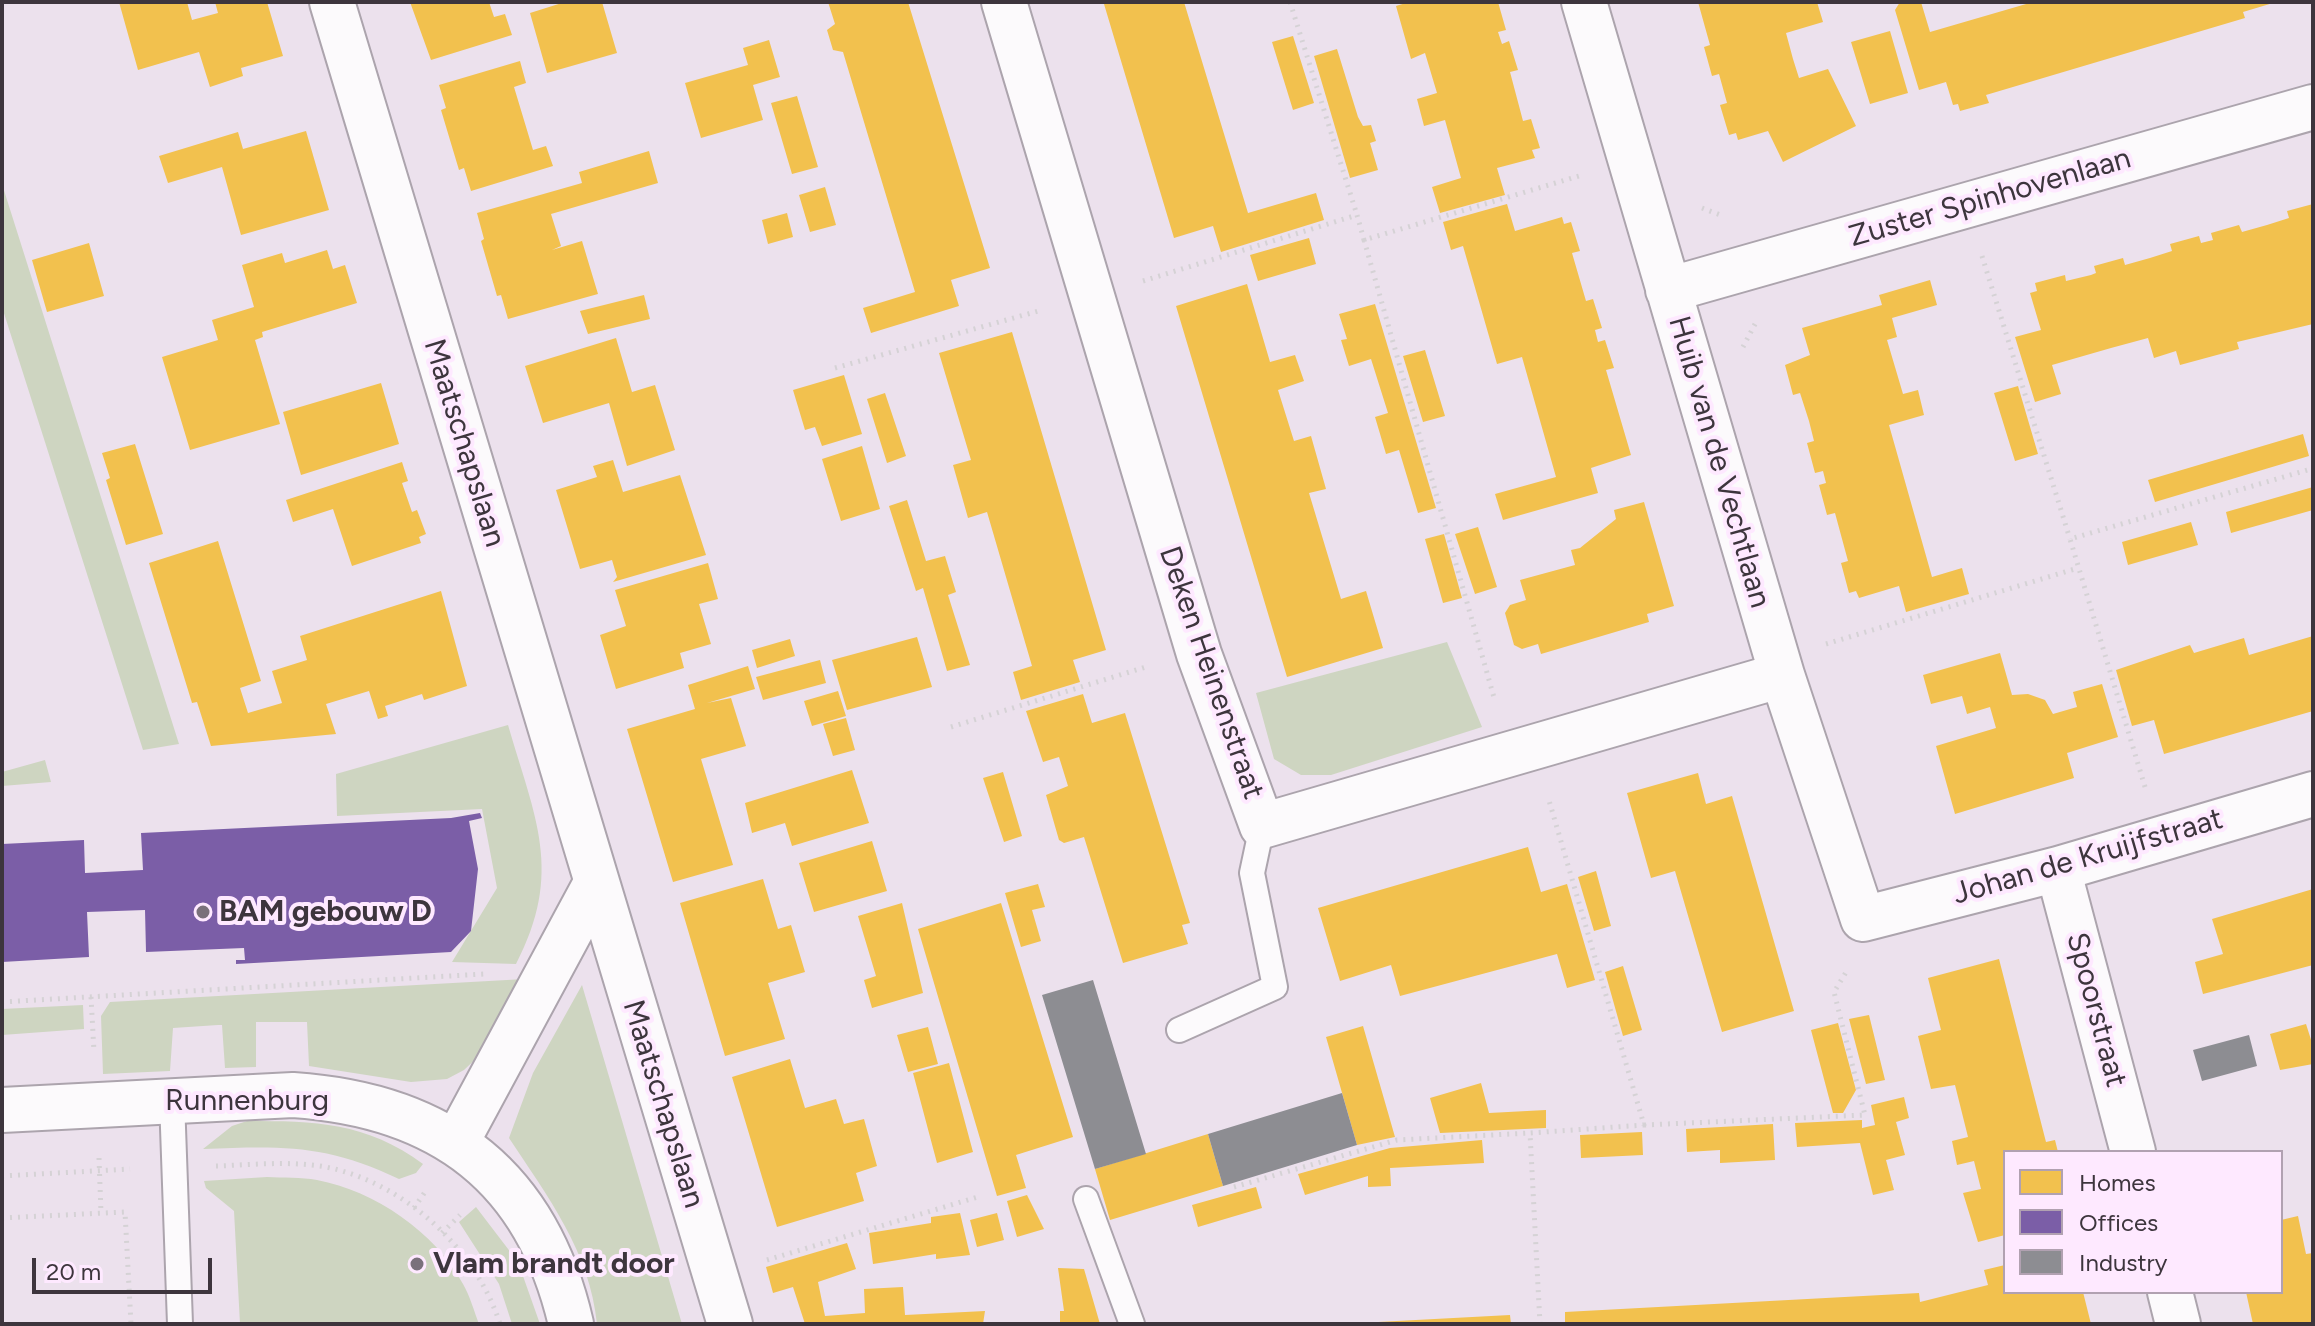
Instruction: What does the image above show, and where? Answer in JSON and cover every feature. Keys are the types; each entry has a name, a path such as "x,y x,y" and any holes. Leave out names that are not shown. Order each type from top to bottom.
{"street":[{"name":"Maatschapslaan","path":"332,2 595,885 730,1324"},
{"name":"Deken Heinenstraat","path":"1004,2 1095,297 1199,654 1262,826 1782,675"},
{"name":"Huib van de Vechtlaan","path":"1584,2 1782,675 1863,919"},
{"name":"Zuster Spinhovenlaan","path":"1668,290 2313,107"},
{"name":"Johan de Kruijfstraat","path":"1863,919 2058,869 2313,794"},
{"name":"Spoorstraat","path":"2058,869 2132,1150"},
{"path":"456,1143 595,885"},
{"name":"Runnenburg","path":"2,1110 293,1095 337,1098 417,1122 456,1143 508,1187 550,1256 571,1324"},
{"path":"2170,1294 2178,1324"}],"lane":[{"path":"1179,1030 1275,987 1252,873 1262,826"},
{"path":"172,1100 180,1324"},
{"path":"1086,1199 1132,1324"}],"path":[{"path":"1290,2 1522,750 1644,1125"},
{"path":"1364,240 1630,161"},
{"path":"835,368 1095,297 1357,215"},
{"path":"1967,260 1997,251"},
{"path":"1982,255 2160,838"},
{"path":"1740,354 1753,325 1764,320"},
{"path":"2070,539 2311,469"},
{"path":"1827,659 1823,645 2078,568"},
{"path":"951,727 1199,654"},
{"path":"1234,1187 1397,1140 1865,1115 1834,992 1860,949 1863,919"},
{"path":"2,1002 520,971 550,965"},
{"path":"91,997 94,1057"},
{"path":"1530,1133 1540,1324"},
{"name":"Runnenburg","path":"2,1176 292,1164 323,1167 385,1191 414,1208 461,1251 492,1300 500,1324"},
{"path":"99,1171 101,1213"},
{"path":"716,1275 981,1196"},
{"path":"2,1218 125,1212 131,1324"}],"green space":[{"path":"2,184 179,744 143,750 2,307"},
{"path":"1447,642 1482,727 1331,775 1301,775 1274,759 1256,693"},
{"path":"508,725 540,845 542,872 539,901 531,931 516,964 452,962 497,888 482,809 337,816 336,774"},
{"path":"45,760 51,782 2,786 2,772"},
{"path":"525,979 481,1054 464,1070 447,1079 411,1082 309,1066 307,1022 256,1022 256,1067 225,1068 222,1025 218,1025 173,1028 170,1071 103,1074 101,1016 110,1002"},
{"path":"582,985 682,1324 597,1324 586,1273 576,1249 552,1204 509,1138 533,1073"},
{"path":"83,1005 84,1029 2,1035 2,1009"},
{"path":"247,1121 318,1124 360,1132 402,1150 423,1164 416,1173 399,1179 326,1153 280,1148 203,1149 232,1126"},
{"path":"267,1177 311,1179 339,1185 401,1217 437,1247 451,1265 479,1324 240,1324 234,1211 206,1188 204,1181"},
{"path":"476,1207 518,1262 540,1324 512,1324 499,1284 459,1222"}],"building: Homes":[{"path":"119,2 187,2 192,20 218,13 215,2 267,2 283,56 241,68 243,76 210,87 199,52 138,70"},
{"path":"410,2 489,2 494,17 505,14 512,35 431,60"},
{"path":"565,2 602,2 617,53 547,73 530,13"},
{"path":"828,2 908,2 990,268 951,280 959,306 871,333 863,308 915,292 843,52 833,50 827,30 835,24"},
{"path":"1184,2 1248,213 1316,193 1324,220 1221,252 1213,226 1174,238 1104,4"},
{"path":"1409,2 1498,2 1506,30 1498,32 1502,44 1509,41 1518,70 1510,72 1523,121 1531,119 1540,148 1532,150 1535,158 1497,168 1505,195 1440,213 1432,187 1461,178 1445,120 1424,126 1417,99 1437,93 1425,53 1411,59 1396,6"},
{"path":"1698,2 1817,2 1823,22 1786,33 1793,59 1799,78 1828,69 1856,126 1783,162 1768,131 1738,140 1736,133 1729,135 1720,105 1727,103 1719,74 1712,76 1704,47 1710,45"},
{"path":"1900,2 1921,2 1930,32 2033,2 2273,3 2243,12 2245,18 1986,95 1989,103 1960,111 1958,104 1953,105 1946,82 1919,90 1895,10"},
{"path":"1890,31 1908,93 1870,104 1851,42"},
{"path":"1293,36 1314,103 1293,110 1272,42"},
{"path":"769,40 780,77 753,85 763,120 701,138 685,83 748,65 743,48"},
{"path":"1337,49 1358,117 1363,126 1371,125 1376,141 1370,143 1378,170 1350,178 1314,56"},
{"path":"520,61 526,83 514,87 533,150 546,146 553,166 471,191 464,168 459,170 441,110 446,108 439,85"},
{"path":"797,96 818,167 792,174 771,103"},
{"path":"306,131 329,210 241,235 222,167 168,183 159,156 238,132 243,149"},
{"path":"649,151 658,183 551,214 561,246 552,250 582,241 598,294 508,319 501,295 497,296 481,241 484,239 477,213 582,183 579,172"},
{"path":"825,187 836,225 810,232 799,195"},
{"path":"1507,204 1515,231 1562,217 1564,224 1571,222 1580,251 1572,253 1586,301 1593,299 1602,328 1595,330 1598,342 1605,340 1614,368 1606,370 1631,455 1591,468 1598,493 1503,520 1495,494 1556,477 1522,357 1497,364 1463,246 1451,250 1443,222"},
{"path":"2313,204 2313,324 2237,342 2239,349 2180,365 2176,351 2154,358 2148,338 2111,348 2052,365 2061,394 2035,402 2015,337 2041,330 2030,293 2037,291 2035,283 2065,275 2066,281 2091,275 2096,273 2094,266 2123,258 2125,265 2150,258 2172,251 2170,244 2199,236 2201,243 2213,240 2211,233 2239,225 2242,232 2267,225 2289,218 2287,211"},
{"path":"787,213 793,237 768,244 762,220"},
{"path":"1309,238 1316,264 1258,281 1250,255"},
{"path":"89,243 104,296 47,312 32,260"},
{"path":"327,250 333,269 345,265 357,303 262,332 263,337 255,340 280,424 190,450 162,357 218,340 212,320 254,307 242,265 282,253 285,263"},
{"path":"1930,280 1937,305 1892,318 1897,337 1887,340 1903,394 1918,390 1924,415 1889,425 1932,577 1962,568 1969,594 1906,612 1899,586 1859,598 1856,591 1849,593 1841,563 1848,561 1835,513 1827,515 1819,485 1826,483 1823,471 1815,473 1807,443 1814,441 1809,421 1800,393 1793,395 1785,365 1810,355 1802,328 1882,305 1879,295"},
{"path":"1247,284 1270,362 1295,355 1304,381 1278,390 1294,441 1311,436 1326,489 1309,493 1341,599 1366,591 1383,648 1287,677 1176,306"},
{"path":"644,295 650,319 588,334 580,311"},
{"path":"1375,304 1436,508 1418,513 1399,450 1386,454 1375,417 1388,413 1371,359 1349,366 1341,340 1347,339 1339,314"},
{"path":"1012,332 1106,650 1073,660 1080,682 1021,700 1013,672 1032,666 987,512 968,518 953,465 971,460 939,353"},
{"path":"616,338 632,392 655,385 675,450 627,466 609,403 543,423 525,366"},
{"path":"1425,350 1445,416 1423,422 1403,356"},
{"path":"844,375 862,434 822,446 815,427 805,430 793,390"},
{"path":"381,383 399,444 301,475 283,412"},
{"path":"2018,386 2038,454 2015,461 1994,393"},
{"path":"885,393 906,456 887,463 867,399"},
{"path":"2303,434 2309,456 2155,502 2148,480"},
{"path":"135,444 163,534 126,545 106,480 110,478 102,453"},
{"path":"862,446 880,509 841,521 822,459"},
{"path":"613,460 623,492 680,475 706,555 613,582 617,577 612,560 580,569 556,490 597,477 593,466"},
{"path":"402,462 408,481 402,483 412,512 417,510 426,534 419,537 421,543 352,566 333,509 293,522 286,500"},
{"path":"2313,487 2313,510 2231,533 2226,512"},
{"path":"907,500 926,561 945,556 956,592 948,595 970,665 947,671 923,588 916,591 889,506"},
{"path":"1644,502 1674,606 1647,614 1649,622 1541,654 1538,644 1522,649 1514,645 1505,613 1510,605 1526,600 1520,580 1575,565 1571,550 1580,548 1616,519 1614,510"},
{"path":"2191,522 2198,545 2128,565 2122,542"},
{"path":"1478,527 1497,587 1475,594 1455,534"},
{"path":"1444,534 1462,598 1443,603 1425,539"},
{"path":"218,541 261,681 240,688 248,713 282,703 272,671 307,660 300,636 441,591 467,686 424,700 422,694 385,706 388,716 378,719 369,691 326,704 336,734 211,746 197,702 192,703 149,563"},
{"path":"708,563 718,599 699,604 711,644 680,653 684,668 616,689 600,635 626,626 615,590"},
{"path":"2313,636 2313,711 2164,754 2154,720 2132,726 2116,670 2190,645 2194,653 2244,638 2249,655"},
{"path":"917,637 932,687 847,710 832,660"},
{"path":"790,639 795,656 757,668 752,650"},
{"path":"2000,653 2012,695 2028,694 2045,700 2053,714 2077,707 2073,692 2102,684 2118,737 2067,753 2074,778 1955,814 1936,746 1996,728 1990,707 1967,714 1962,696 1931,704 1923,675"},
{"path":"820,660 826,683 763,700 756,677"},
{"path":"748,666 755,689 707,703 731,698 746,746 701,759 733,865 673,882 627,729 695,709 688,685"},
{"path":"838,691 846,716 812,726 804,701"},
{"path":"1083,694 1092,723 1125,713 1190,923 1182,925 1188,944 1123,963 1084,837 1064,843 1059,840 1046,795 1068,786 1059,757 1043,762 1026,711"},
{"path":"846,718 855,750 833,756 823,724"},
{"path":"852,770 869,823 792,846 785,823 752,833 745,803"},
{"path":"1003,772 1022,836 1004,842 983,778"},
{"path":"1698,773 1706,804 1732,796 1794,1011 1722,1032 1675,871 1651,878 1627,793"},
{"path":"872,841 887,891 814,912 799,863"},
{"path":"1528,847 1541,892 1567,884 1595,980 1567,988 1557,954 1400,996 1391,965 1340,981 1318,908"},
{"path":"1596,871 1611,926 1594,931 1578,877"},
{"path":"763,879 778,929 791,925 805,972 768,983 785,1039 725,1056 680,903"},
{"path":"1038,884 1045,907 1032,910 1041,941 1021,947 1005,893"},
{"path":"2313,889 2313,965 2203,994 2195,962 2223,954 2212,919"},
{"path":"902,903 923,993 872,1008 864,980 876,976 858,916"},
{"path":"1001,903 1073,1137 1016,1155 1026,1188 997,1196 918,929"},
{"path":"1999,959 2046,1142 2055,1140 2058,1150 2003,1150 2003,1236 1978,1242 1963,1193 1981,1189 1974,1161 1957,1165 1952,1141 1968,1137 1955,1085 1931,1089 1918,1036 1941,1030 1928,978"},
{"path":"1623,966 1642,1030 1623,1036 1605,972"},
{"path":"1869,1015 1885,1080 1866,1084 1849,1019"},
{"path":"1838,1023 1856,1090 1843,1113 1833,1113 1811,1030"},
{"path":"2306,1024 2313,1046 2313,1064 2280,1070 2270,1034"},
{"path":"1363,1026 1395,1137 1357,1145 1326,1037"},
{"path":"928,1027 938,1064 908,1072 897,1035"},
{"path":"790,1059 805,1108 836,1099 844,1124 864,1119 877,1166 856,1173 864,1201 777,1227 732,1077"},
{"path":"949,1063 973,1152 937,1163 913,1073"},
{"path":"1481,1083 1489,1113 1546,1110 1546,1128 1440,1133 1430,1098"},
{"path":"1904,1097 1909,1118 1896,1122 1905,1155 1886,1160 1894,1190 1873,1195 1860,1143 1797,1147 1795,1123 1862,1120 1862,1128 1875,1125 1871,1105"},
{"path":"1773,1124 1775,1160 1720,1163 1720,1150 1687,1152 1686,1129"},
{"path":"1642,1132 1643,1155 1581,1158 1580,1135"},
{"path":"1208,1134 1223,1186 1110,1220 1095,1169"},
{"path":"1482,1140 1484,1163 1390,1168 1391,1186 1368,1187 1368,1176 1305,1195 1298,1174 1390,1148"},
{"path":"1256,1187 1262,1208 1198,1227 1192,1205"},
{"path":"1027,1195 1044,1229 1017,1237 1007,1201"},
{"path":"960,1213 970,1255 936,1259 936,1254 873,1264 869,1233 931,1223 931,1217"},
{"path":"997,1213 1004,1240 977,1247 970,1220"},
{"path":"2298,1216 2306,1254 2313,1253 2313,1324 2253,1324 2246,1294 2283,1294 2283,1220"},
{"path":"847,1243 856,1269 818,1282 825,1316 865,1313 864,1289 903,1287 905,1315 985,1311 983,1324 805,1324 793,1287 773,1293 766,1267"},
{"path":"2003,1265 2003,1294 2084,1294 2091,1324 1565,1324 1565,1312 1919,1293 1920,1302 1988,1285 1984,1270"},
{"path":"1058,1268 1084,1269 1100,1324 1060,1324 1060,1311 1064,1311"},
{"path":"1510,1315 1511,1324 1378,1324 1378,1322"}],"building: Offices":[{"path":"480,813 482,818 469,821 478,869 471,931 451,952 236,964 236,960 245,960 244,948 146,952 145,910 87,912 89,957 2,962 2,844 84,840 85,873 143,870 141,833 451,818"}],"building: Industry":[{"path":"1093,980 1146,1154 1095,1169 1042,995"},
{"path":"2249,1035 2257,1066 2202,1081 2193,1050"},
{"path":"1342,1093 1357,1145 1223,1186 1208,1134"}],"place":[{"name":"BAM gebouw D","path":"203,912"},
{"name":"Vlam brandt door","path":"417,1264"}]}
